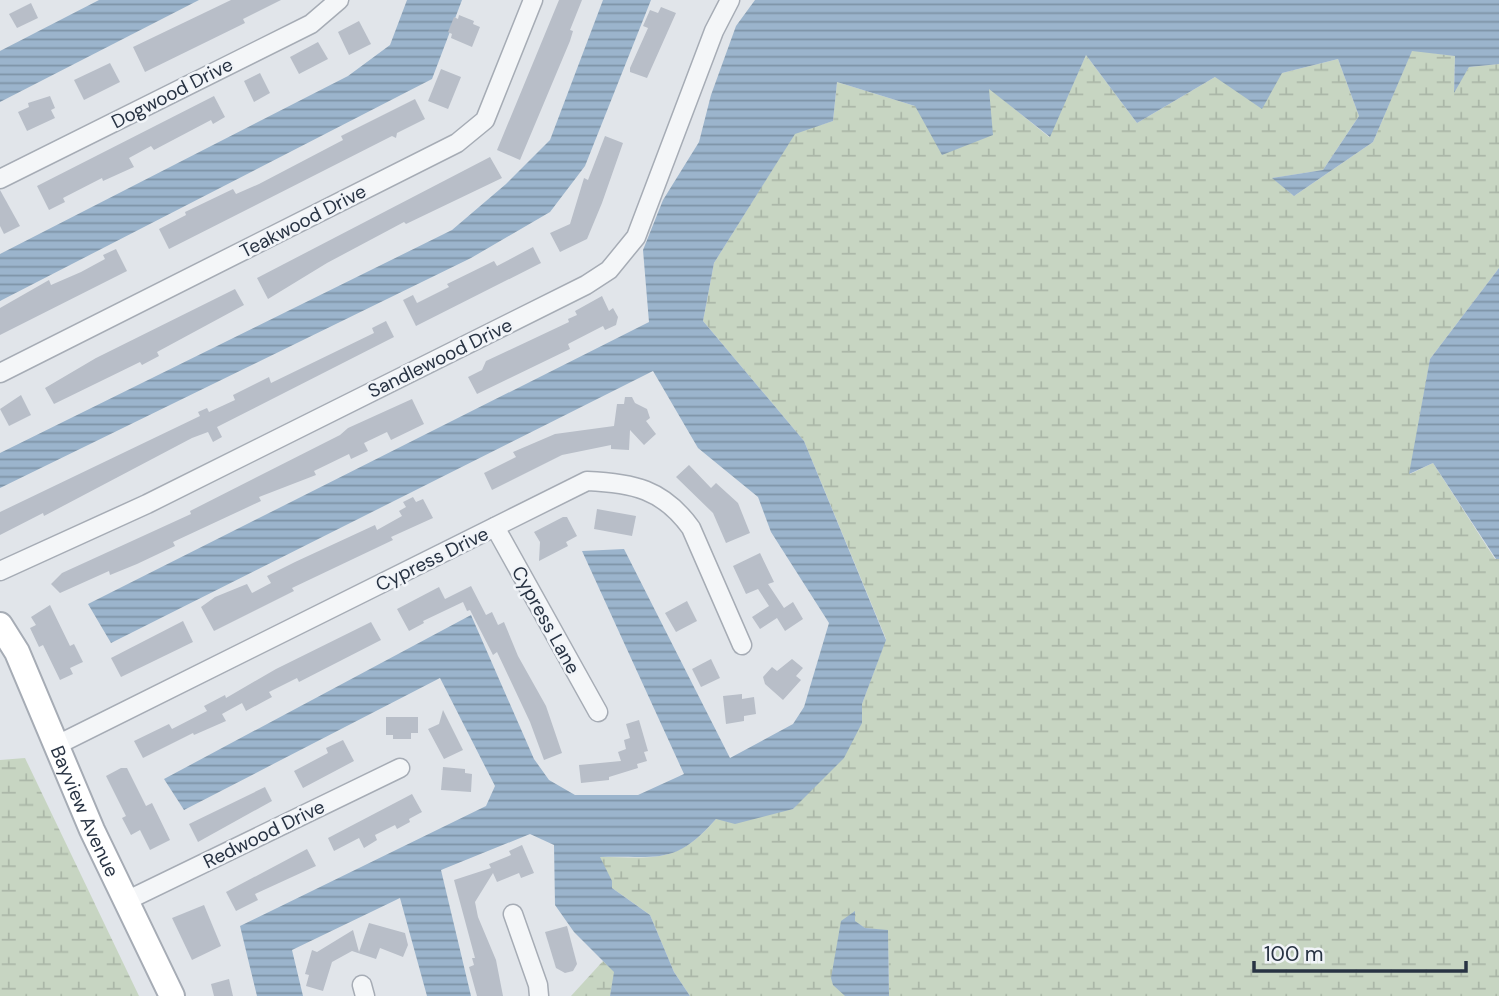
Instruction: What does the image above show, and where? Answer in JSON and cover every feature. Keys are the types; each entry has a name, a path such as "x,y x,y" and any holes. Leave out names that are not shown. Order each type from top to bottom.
{"main road":[{"name":"Bayview Avenue","path":"0,625 17,652 55,746 172,996"}],"street":[{"name":"Dogwood Drive","path":"0,179 311,24 340,0"},
{"name":"Teakwood Drive","path":"0,373 457,143 485,120 533,0"},
{"name":"Sandlewood Drive","path":"0,571 147,504 586,285 609,270 636,237 714,32 730,0"},
{"name":"Cypress Drive","path":"55,746 587,481 611,482 653,493 668,501 691,528 742,645"},
{"name":"Cypress Lane","path":"495,527 598,712"},
{"name":"Redwood Drive","path":"128,900 400,768"},
{"path":"513,914 538,985 539,996"}],"green space":[{"path":"1412,50 1455,56 1454,91 1469,67 1499,64 1499,268 1430,359 1410,474 1433,463 1495,559 1499,559 1499,996 889,996 888,931 865,928 854,921 855,912 845,996 690,996 674,972 650,915 612,888 599,857 635,858 664,855 689,844 716,819 793,809 861,723 862,704 886,639 804,441 703,321 714,263 795,133 833,121 837,82 915,106 989,88 1049,137 1086,55 1137,123 1215,77 1282,73 1338,59 1359,116 1323,170 1273,178 1294,196 1373,142"},
{"path":"25,758 139,996 0,996 0,760"},
{"path":"603,961 615,972 610,996 571,996"}],"water":[{"path":"99,0 199,0 0,102 0,51"},
{"path":"407,0 462,0 432,79 0,301 0,254 348,76 390,45"},
{"path":"603,0 651,0 585,166 550,212 471,258 0,488 0,453 452,230 506,184 550,140"},
{"path":"755,0 1499,0 1499,64 1469,67 1454,93 1455,56 1412,51 1373,142 1294,196 1272,178 1323,170 1359,116 1338,59 1282,73 1262,109 1215,77 1137,123 1086,55 1050,137 989,89 993,135 942,155 915,106 837,82 833,121 795,134 714,263 703,321 804,441 886,640 862,704 862,723 844,758 793,809 735,824 716,819 688,845 664,855 600,857 612,881 612,888 650,915 674,972 690,996 610,996 614,972 574,932 555,905 554,845 530,834 441,870 471,996 427,996 400,898 292,950 303,996 257,996 240,926 486,806 495,786 440,678 184,810 164,779 471,615 534,759 549,780 575,795 638,795 684,774 582,551 624,549 730,758 793,724 804,707 829,623 771,532 758,497 698,448 653,371 111,643 88,604 649,322 643,250 663,200 699,142 711,95 736,26"},
{"path":"1499,268 1499,559 1496,559 1433,463 1409,474 1430,359"},
{"path":"855,911 855,921 865,928 888,930 889,996 845,996 833,985 831,978 841,921"}],"building":[{"path":"231,0 281,0 243,19 245,23 145,72 133,47"},
{"path":"559,0 582,0 570,30 573,31 570,41 520,160 497,150"},
{"path":"31,3 38,18 17,28 9,14"},
{"path":"661,7 676,13 647,78 630,72 630,68 648,28 643,26 650,10 658,13"},
{"path":"459,15 474,21 473,24 480,27 472,47 451,38 452,34 448,32 454,17 458,19"},
{"path":"359,21 371,44 349,55 338,32"},
{"path":"318,42 328,59 299,74 290,57"},
{"path":"110,63 120,82 84,100 74,80"},
{"path":"441,69 461,77 448,109 428,101"},
{"path":"260,73 270,93 254,102 244,81"},
{"path":"50,96 55,108 51,110 55,118 27,131 18,112 29,107 28,103"},
{"path":"214,96 225,117 213,124 211,120 154,150 151,146 129,158 134,167 103,181 102,178 63,198 65,202 49,210 37,186"},
{"path":"415,99 425,119 397,133 396,138 392,136 169,249 159,229 186,215 185,212 233,189 236,194 259,184 343,140 341,136"},
{"path":"605,136 623,143 602,203 587,239 560,252 550,233 570,224 584,178 588,180"},
{"path":"490,157 502,178 406,224 404,222 327,263 268,299 257,278"},
{"path":"0,190 20,226 4,234 0,226"},
{"path":"533,247 541,263 416,326 403,300 413,295 417,303 449,287 447,284 494,261 497,266"},
{"path":"116,249 127,271 0,335 0,308 49,280 51,285 81,272 105,259 103,255"},
{"path":"235,289 244,305 157,352 159,356 142,365 140,362 54,404 45,388 96,358"},
{"path":"602,296 609,311 613,308 618,317 616,325 605,330 603,326 568,344 570,349 477,394 468,377 482,370 486,361 569,322 568,319 577,315 575,311"},
{"path":"386,321 394,337 217,427 222,437 213,442 208,432 192,438 44,516 43,513 0,535 0,512 200,416 198,412 207,408 209,412 235,400 233,395 269,377 271,383 374,333 372,328"},
{"path":"21,395 31,415 9,426 0,409"},
{"path":"625,397 632,397 635,403 647,409 650,418 646,421 656,434 644,445 630,430 629,450 611,449 611,445 562,455 492,490 484,473 516,457 513,452 555,434 614,426 617,404 624,404"},
{"path":"412,399 424,424 391,440 387,432 364,443 368,451 351,459 349,454 314,471 316,475 259,497 261,501 173,542 175,546 137,564 110,575 109,571 60,593 51,584 62,573 191,514 190,511 340,435 348,428"},
{"path":"689,465 711,488 716,483 738,503 750,533 726,543 713,513 676,477"},
{"path":"413,497 416,502 423,499 433,518 292,588 294,591 214,631 201,607 215,597 247,584 252,593 271,583 267,576 375,525 377,530 402,516 399,511 406,507 403,502"},
{"path":"597,509 636,516 632,536 594,529"},
{"path":"567,517 577,536 566,542 568,546 539,561 540,542 534,532"},
{"path":"760,553 774,582 768,584 784,608 793,602 803,619 785,631 777,618 760,629 752,617 769,606 758,589 746,594 733,566"},
{"path":"471,586 486,615 492,612 498,625 504,622 518,656 546,706 562,753 544,760 530,722 497,652 493,655 470,610 467,611 463,602 423,621 424,623 409,631 397,609 439,587 445,599"},
{"path":"687,601 697,621 676,632 665,613"},
{"path":"50,605 70,646 74,644 83,662 70,668 73,674 60,680 43,645 39,647 30,628 36,625 31,617"},
{"path":"183,621 193,642 121,677 111,658"},
{"path":"371,622 381,640 299,682 297,678 269,692 272,697 246,711 242,703 222,714 226,721 194,735 193,733 143,758 134,741 169,724 172,729 207,711 204,706 225,695 226,698 276,669"},
{"path":"711,659 720,678 701,687 692,669"},
{"path":"792,659 803,668 796,676 801,680 783,700 765,684 763,677 772,667 777,671"},
{"path":"742,694 742,699 754,697 756,714 744,716 744,721 726,724 723,696"},
{"path":"443,710 463,750 444,759 428,729 439,724"},
{"path":"386,717 418,717 418,733 411,733 411,739 393,739 393,735 386,735"},
{"path":"639,720 648,751 644,752 647,761 637,764 638,768 609,777 609,780 581,783 579,765 621,761 618,752 626,749 624,740 630,738 626,724"},
{"path":"343,740 354,761 303,788 294,771 328,753 326,748"},
{"path":"443,767 465,769 465,773 472,774 471,792 441,790"},
{"path":"121,768 127,768 146,806 152,803 170,840 150,850 140,830 131,835 122,818 126,816 106,776"},
{"path":"265,787 272,801 198,842 189,824"},
{"path":"412,794 422,812 409,819 410,822 397,829 395,825 375,835 377,840 364,848 359,838 334,851 328,838"},
{"path":"522,845 534,873 521,878 519,873 497,882 493,873 475,902 478,917 496,960 503,996 477,996 469,967 474,965 472,958 475,958 454,880 491,868 489,864 511,855 509,851"},
{"path":"307,849 316,866 255,894 258,900 236,911 226,892"},
{"path":"204,905 221,946 192,960 172,918"},
{"path":"369,923 405,933 408,945 403,957 380,948 376,959 352,951 332,962 323,991 306,986 309,975 305,974 312,950 317,952 353,930 359,952"},
{"path":"567,926 577,964 573,971 565,973 556,968 545,932"},
{"path":"229,979 233,996 214,996 211,984"}]}
